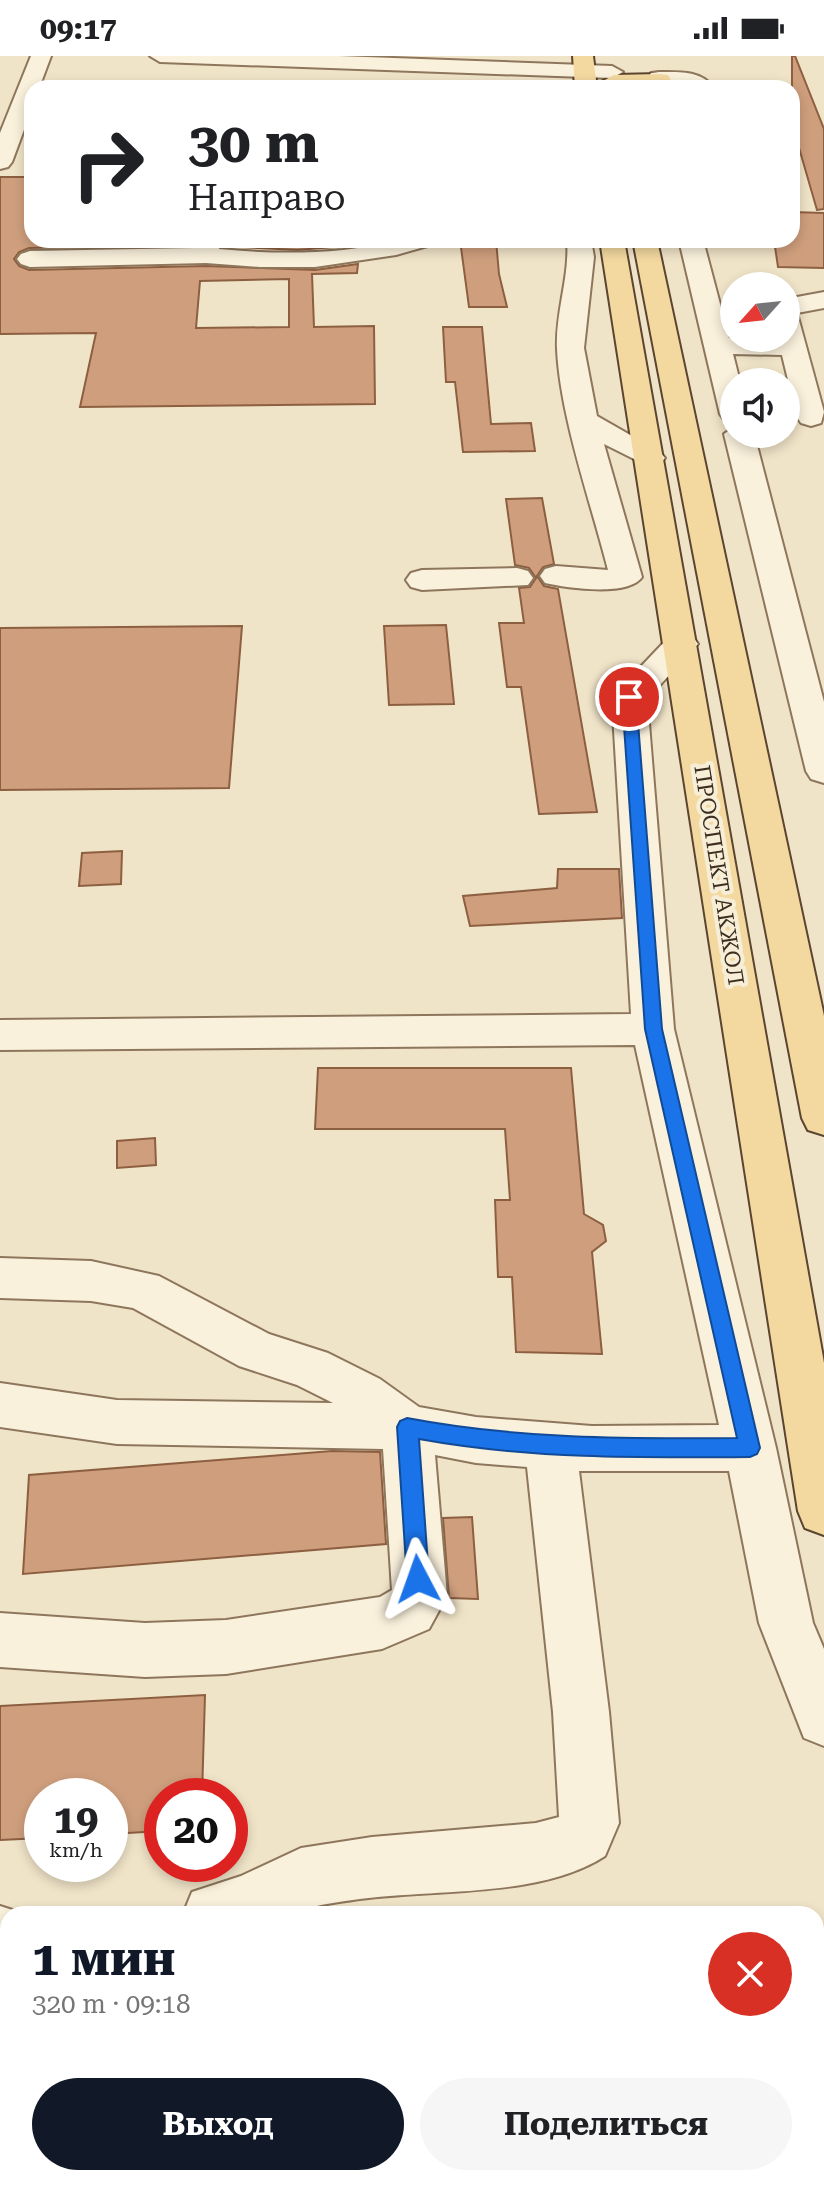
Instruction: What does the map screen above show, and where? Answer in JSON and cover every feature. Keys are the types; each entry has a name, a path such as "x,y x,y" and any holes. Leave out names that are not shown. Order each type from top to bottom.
{"main road":[{"path":"613,72 658,73"},
{"name":"ПРОСПЕКТ АКЖОЛ","path":"613,248 824,1511"},
{"path":"647,248 716,576 824,1118"},
{"path":"670,578 716,576"}],"street":[{"path":"32,80 41,56"},
{"path":"160,56 508,62 584,72 613,72"},
{"path":"240,57 242,80"},
{"path":"658,73 694,80"},
{"path":"0,162 24,100"},
{"path":"30,259 192,248"},
{"path":"210,248 237,259 362,255 390,248"},
{"path":"556,576 621,580 626,577 583,420 570,348 580,248"},
{"path":"694,248 720,307"},
{"path":"800,304 824,300"},
{"path":"720,318 717,346 723,368"},
{"path":"794,352 807,419"},
{"path":"583,420 650,458"},
{"path":"743,448 824,771"},
{"path":"422,580 517,578"},
{"path":"681,644 629,697 653,1029 750,1448 786,1623 824,1718"},
{"path":"0,1035 653,1029"},
{"path":"0,1278 91,1281 142,1290 256,1351 311,1368 362,1394 407,1427 420,1596 410,1611 382,1623 226,1647 145,1650 0,1640"},
{"path":"0,1405 117,1422 407,1427 476,1440 550,1445 646,1450 750,1448"},
{"path":"242,1906 301,1878 372,1867 536,1853 567,1846 584,1835 589,1823 581,1712 550,1445"}],"building":[{"path":"792,56 795,56 824,129 824,209 817,210 800,151 800,80 792,80"},
{"path":"0,177 24,177 24,248 29,248 19,252 14,259 19,266 29,270 206,266 315,270 358,264 357,273 312,274 314,327 374,326 375,404 80,407 96,333 0,334","holes":["289,279 289,327 196,328 200,281"]},
{"path":"800,212 824,213 824,268 778,267 775,248 800,248"},
{"path":"260,248 321,248 297,250"},
{"path":"461,248 497,248 507,307 469,307"},
{"path":"443,327 482,327 491,424 531,423 535,451 463,452 455,382 446,382"},
{"path":"542,498 554,564 543,567 537,576 544,586 558,589 597,812 539,814 521,687 507,687 499,623 524,623 519,588 530,587 536,578 529,568 515,565 506,499"},
{"path":"446,625 454,704 389,705 384,626"},
{"path":"242,626 229,788 0,790 0,628"},
{"path":"122,851 121,884 79,886 82,853"},
{"path":"558,869 619,869 622,918 470,926 463,896 557,888"},
{"path":"318,1068 571,1068 584,1214 603,1225 606,1241 592,1252 602,1354 516,1352 512,1277 498,1277 495,1200 510,1200 505,1129 315,1129"},
{"path":"155,1138 156,1165 117,1168 117,1141"},
{"path":"332,1451 380,1452 386,1544 23,1574 29,1475"},
{"path":"472,1517 478,1599 449,1598 443,1518"},
{"path":"205,1695 203,1778 144,1778 144,1832 128,1833 128,1778 24,1778 24,1839 0,1840 0,1706"}],"route":[{"path":"418,1579 407,1427 476,1440 592,1449 750,1448 653,1029 629,697"}]}
